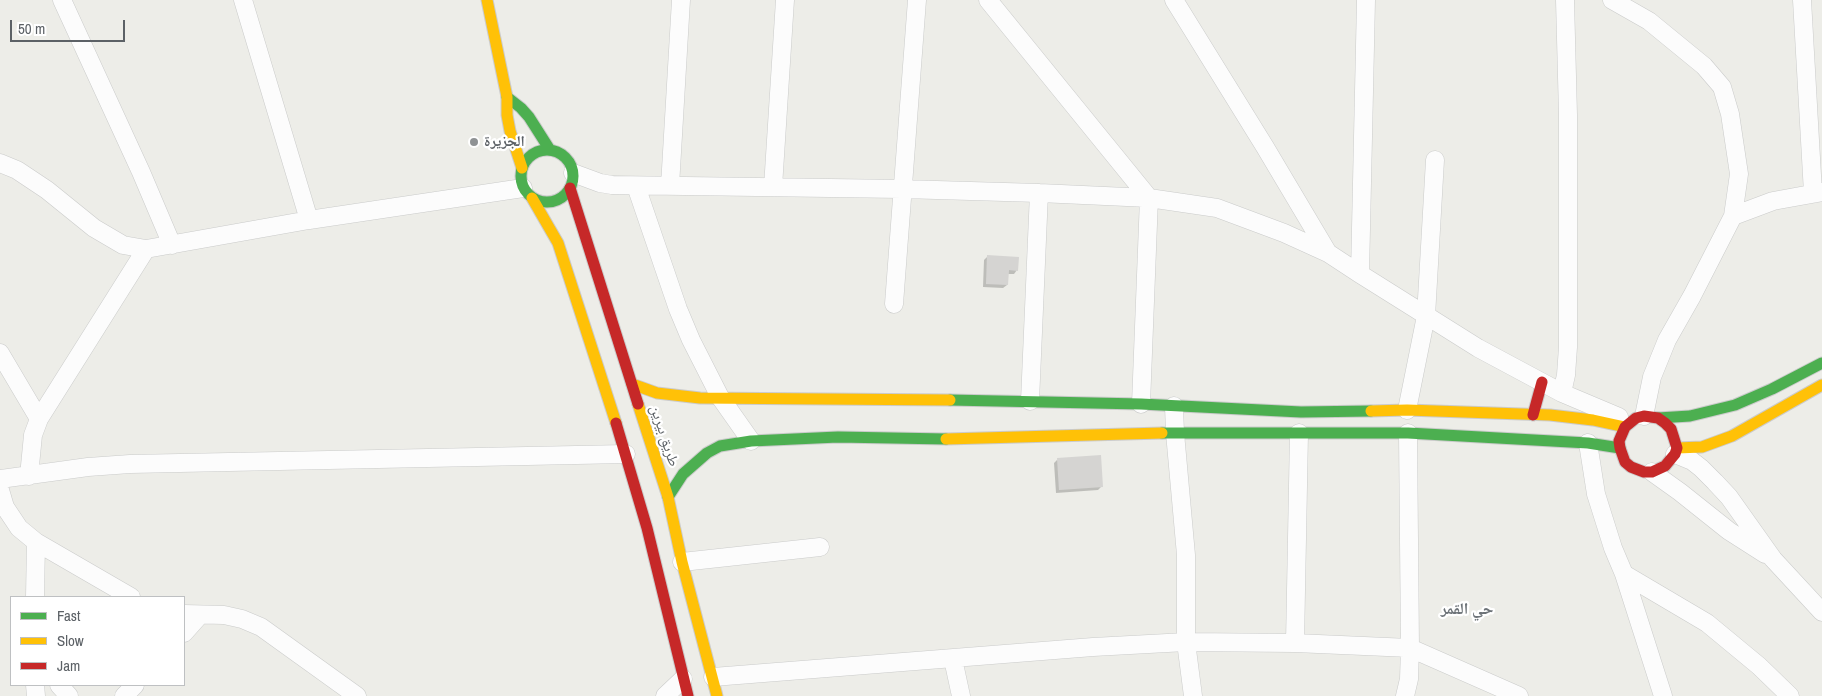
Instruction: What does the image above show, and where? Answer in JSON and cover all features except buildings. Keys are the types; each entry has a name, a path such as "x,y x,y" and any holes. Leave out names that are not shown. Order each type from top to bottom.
{"street":[{"path":"62,0 141,172 172,245"},
{"path":"243,0 309,220"},
{"path":"670,186 681,0"},
{"path":"773,187 785,0"},
{"path":"894,304 917,0"},
{"path":"988,0 1149,198 1141,404"},
{"path":"1174,0 1266,147 1328,253"},
{"path":"1360,274 1366,0"},
{"path":"1562,393 1566,375 1568,347 1568,115 1565,0"},
{"path":"1612,0 1663,32 1704,66 1722,87 1730,114 1739,174 1733,216 1667,340 1652,377 1639,421 1619,441 1625,462 1631,467 1644,472 1652,472 1665,466 1676,451 1702,446 1732,436 1822,385"},
{"path":"1733,216 1773,201 1818,192 1802,0"},
{"path":"489,2 507,97 507,115 510,131 522,168"},
{"path":"507,97 529,117 550,150"},
{"path":"0,163 17,170 32,180 94,228 123,245 146,249 309,220 528,193 546,203 554,202 566,194 572,181 570,164 565,157 558,152 550,150 543,150 530,156 522,168 520,178 528,193 558,243 626,454 647,528 686,688 665,696"},
{"path":"1407,410 1426,316 1435,160"},
{"path":"572,181 636,186 902,189 1149,198 1217,208 1284,233 1328,253 1478,348 1562,393 1639,421 1690,416 1735,405 1772,389 1822,363"},
{"name":"طريق بيرين","path":"572,181 632,384 668,497 682,562 717,696"},
{"path":"636,186 678,309 691,340 720,397 751,441"},
{"path":"1030,401 1039,194"},
{"path":"29,476 34,435 39,419 146,249"},
{"path":"0,353 39,419"},
{"path":"1533,414 1542,382"},
{"path":"632,384 657,393 700,398 1030,401 1302,412 1407,410 1533,414 1547,428 1588,443 1620,448"},
{"path":"1174,406 1174,433 1186,555 1186,642 1193,696"},
{"path":"668,497 683,474 707,453 720,446 751,441 838,437 940,439 1174,433 1408,433 1547,428 1593,420 1665,423 1671,429 1676,451 1692,461 1729,497 1773,560 1822,612"},
{"path":"1295,643 1299,433"},
{"path":"1405,696 1409,679 1410,648 1408,433"},
{"path":"1588,443 1596,494 1663,696"},
{"path":"0,480 88,466 130,464 626,454"},
{"path":"1652,472 1729,531 1773,560"},
{"path":"0,490 5,507 14,522 36,542 129,596"},
{"path":"35,596 36,542"},
{"path":"682,562 820,547"},
{"path":"1624,574 1707,623 1759,666 1790,696"},
{"path":"185,631 192,615 242,619 261,627 357,696"},
{"path":"713,677 953,659 1093,646 1186,642 1295,643 1410,648 1519,696"},
{"path":"953,659 961,696"},
{"path":"60,686 70,696"},
{"path":"124,696 134,686"}],"traffic: fast":[{"path":"507,97 529,117 550,150"},
{"path":"542,150 552,150 566,157 573,171 573,176 573,181 566,195 552,202 542,202 532,198 525,191 521,181 521,171 525,161 532,154 542,150"},
{"path":"1658,418 1690,416 1735,405 1772,389 1822,363"},
{"path":"950,400 1141,404 1301,412 1371,411"},
{"path":"1162,433 1408,433 1588,443 1620,448"},
{"path":"668,497 683,474 707,453 720,446 751,441 838,437 946,439"}],"traffic: slow":[{"path":"487,0 507,97 507,115 510,131 522,168"},
{"path":"532,198 558,243 616,423"},
{"path":"632,384 657,393 700,398 950,400"},
{"path":"1677,448 1702,447 1732,436 1822,385"},
{"path":"638,404 668,497 682,562 717,696"},
{"path":"1371,411 1407,410 1550,415 1593,420 1625,427"},
{"path":"946,439 1162,433"}],"traffic: jam":[{"path":"570,188 638,404"},
{"path":"1533,415 1542,382"},
{"path":"1644,416 1658,418 1665,423 1671,429 1677,448 1675,454 1665,466 1652,472 1644,472 1631,467 1625,462 1620,448 1619,441 1625,427 1636,418 1644,416"},
{"path":"616,423 647,528 688,696"}],"place":[{"name":"الجزيرة","path":"474,142"}],"district":[{"name":"حي القمر","path":"1467,610"}]}
